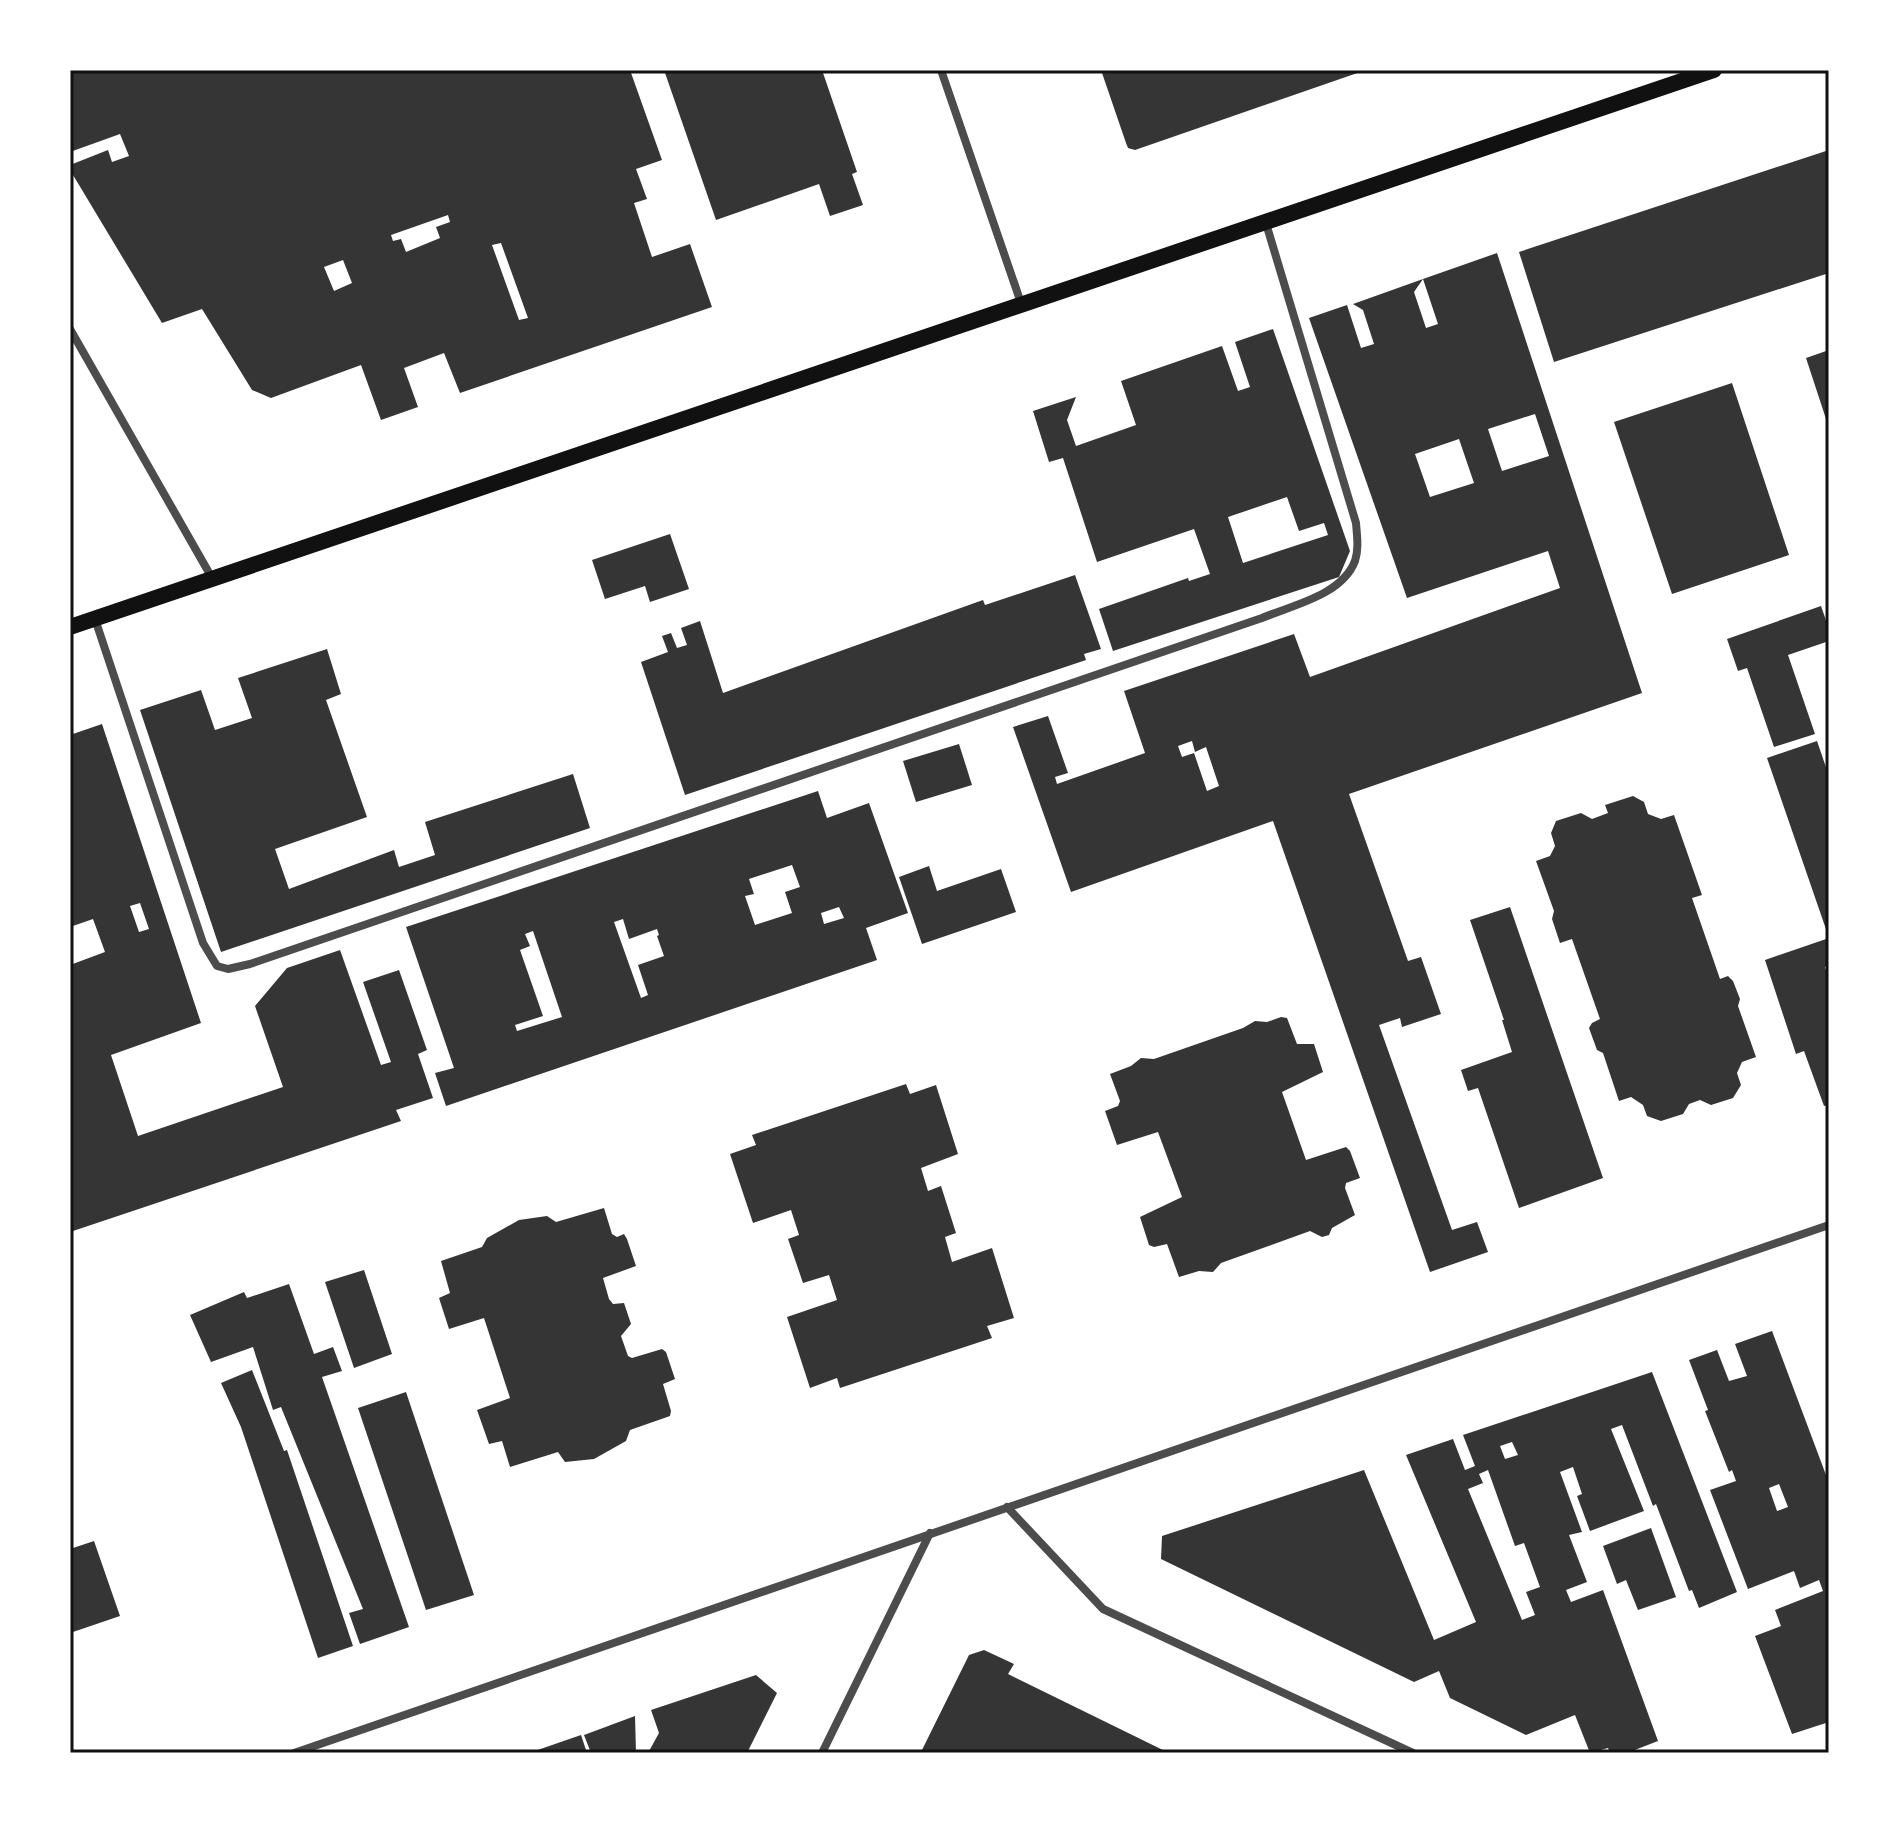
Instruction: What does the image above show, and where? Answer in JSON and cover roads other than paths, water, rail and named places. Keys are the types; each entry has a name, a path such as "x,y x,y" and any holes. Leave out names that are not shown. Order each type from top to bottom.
{"main road":[{"path":"70,627 1714,70"}],"street":[{"path":"941,70 1021,303"},
{"path":"95,619 203,943 210,956 217,966 228,969 295,948 1262,618 1343,581 1355,562 1358,548 1356,523 1265,220"},
{"path":"70,329 212,579"},
{"path":"294,1753 1829,1225"},
{"path":"1007,1507 1103,1609 1413,1753"},
{"path":"822,1753 930,1533"}]}
